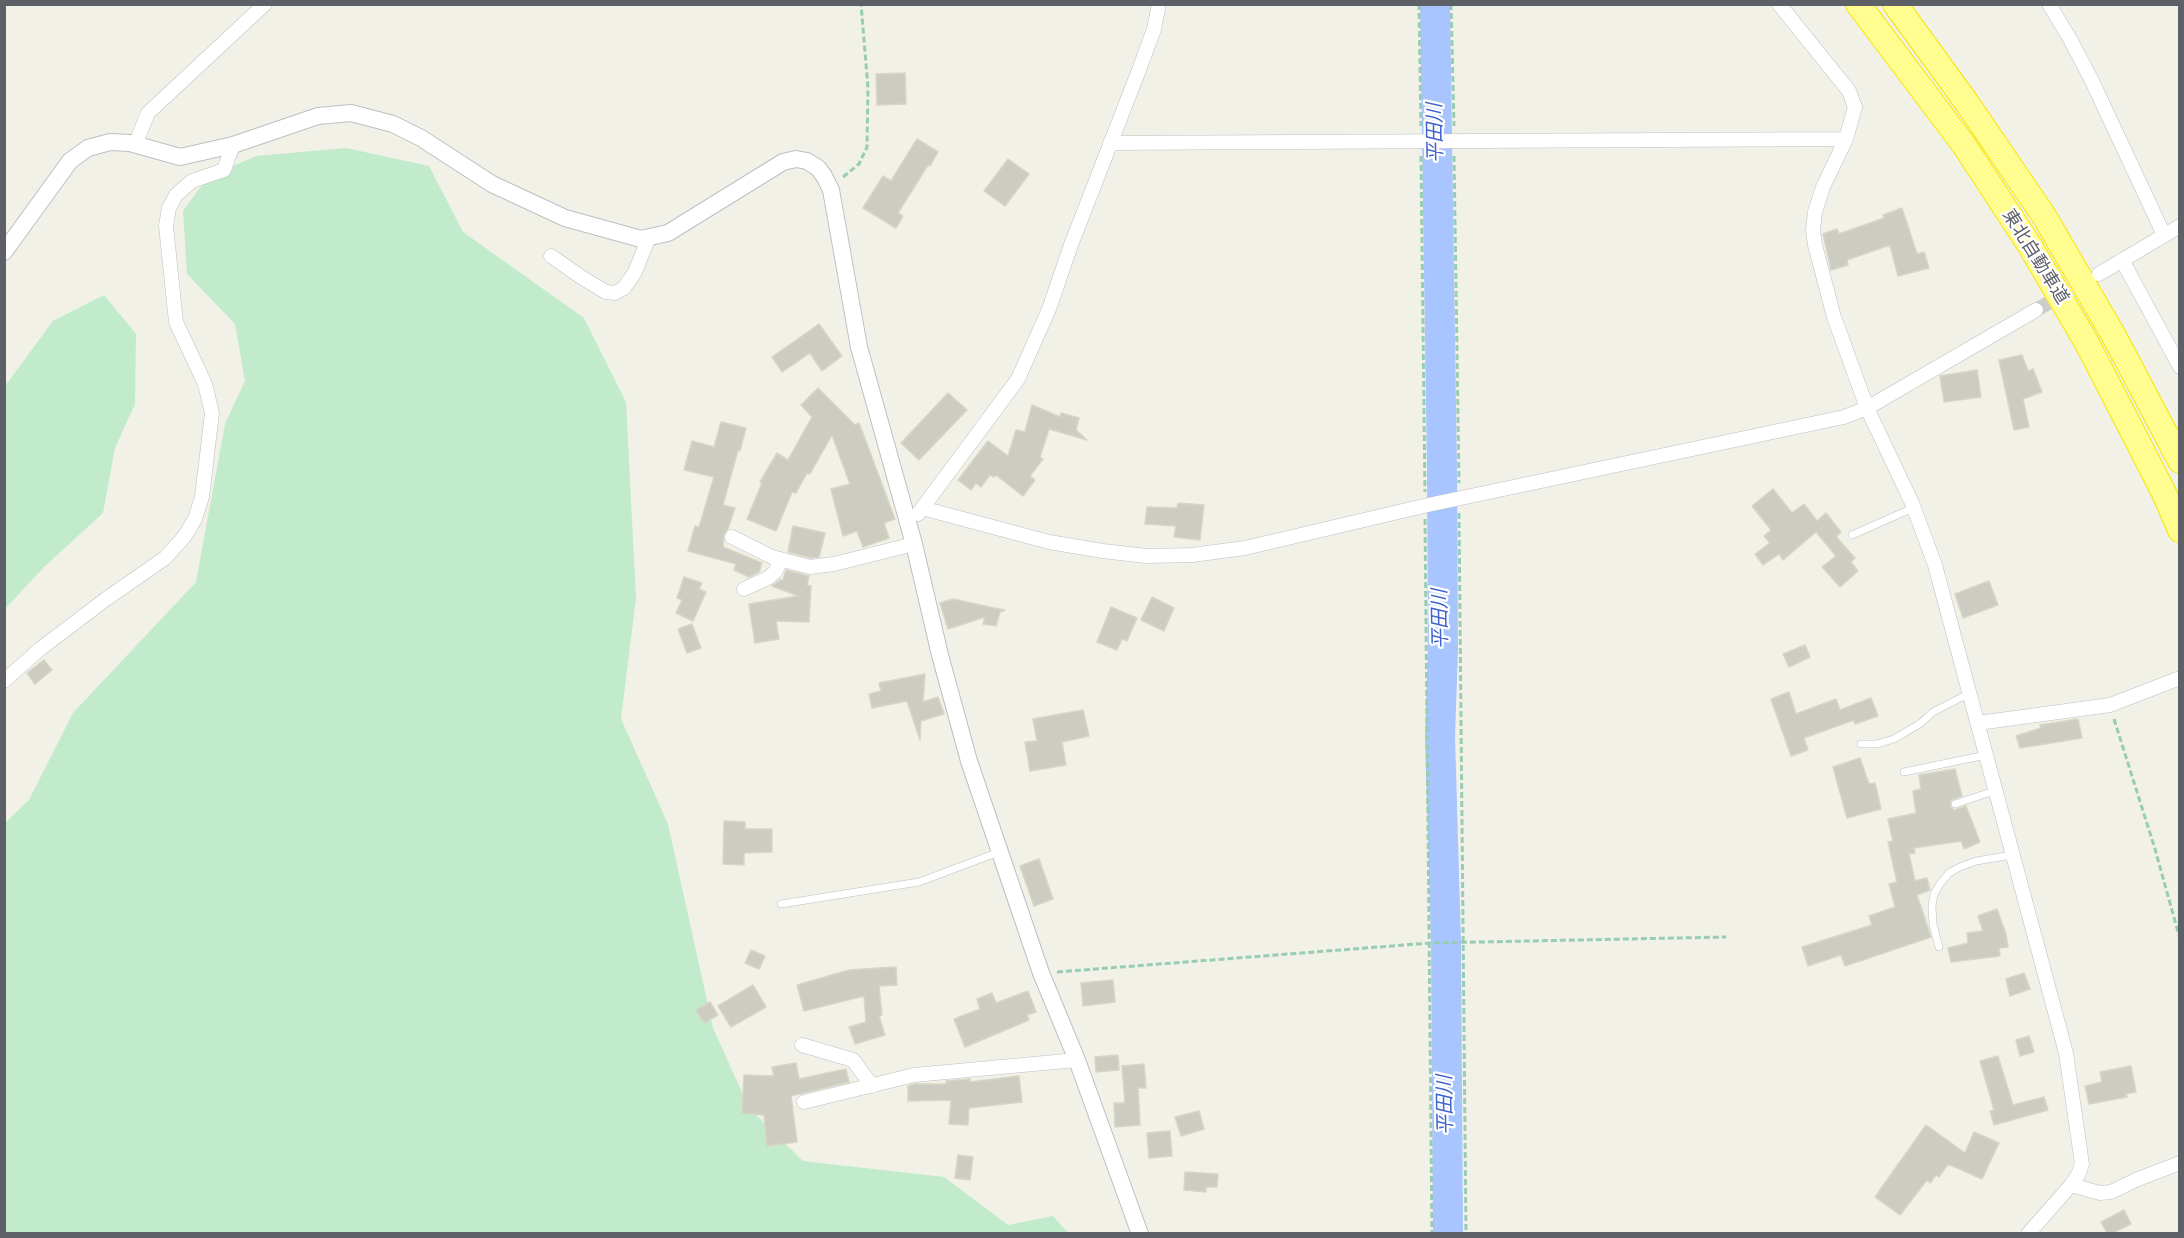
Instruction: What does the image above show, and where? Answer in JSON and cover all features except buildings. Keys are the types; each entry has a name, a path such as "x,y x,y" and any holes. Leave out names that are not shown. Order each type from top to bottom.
{"highway":[{"name":"東北自動車道","path":"1858,4 1964,144 2030,246 2088,345 2164,493 2180,530"},
{"name":"東北自動車道","path":"1895,4 1967,103 2043,216 2114,336 2180,461"}],"street":[{"path":"135,145 148,113 265,4"},
{"path":"911,537 922,508 1018,379 1048,309 1150,39 1159,4"},
{"path":"1779,4 1849,92 1855,106 1846,138 1823,187 1815,212 1813,230 1823,280 1867,408 1913,508 1935,566 2066,1053 2082,1164 2071,1185 2028,1233"},
{"path":"2049,4 2092,81 2164,235"},
{"path":"4,252 70,161 88,148 110,142 135,145 180,157 233,145 318,116 351,113 393,124 421,138 492,184 565,218 641,239 668,233 783,162 796,159 807,161 818,168 828,185 859,347 969,761 1041,973 1077,1060 1140,1233"},
{"path":"1110,143 1846,138"},
{"path":"4,681 40,649 87,613 165,558 184,537 195,519 202,497 212,413 205,384 176,322 166,226 169,208 176,195 192,181 224,170 233,145"},
{"path":"2099,274 2180,226"},
{"path":"551,256 589,282 615,293 624,288 634,273 649,237"},
{"path":"2122,260 2180,366"},
{"path":"922,508 1050,542 1103,551 1146,556 1192,555 1245,548 1458,499 1844,417 1867,408 2036,310"},
{"path":"732,537 781,560 810,567 911,537"},
{"path":"744,589 768,578 775,572 781,560"},
{"path":"1978,723 2110,705 2180,678"},
{"path":"802,1045 853,1060 872,1086"},
{"path":"804,1102 914,1075 1077,1060"},
{"path":"2071,1185 2100,1193 2111,1192 2180,1163"}],"lane":[{"path":"1852,535 1913,508"},
{"path":"1861,744 1877,744 1894,739 1921,723 1933,712 1970,693"},
{"path":"1904,772 1986,756"},
{"path":"1955,804 1994,791"},
{"path":"781,904 919,882 999,852"},
{"path":"1939,947 1933,924 1932,906 1934,894 1940,884 1949,873 1960,867 1976,861 2012,855"}],"path":[{"path":"828,185 848,175 859,164 867,147 868,88 861,4"},
{"path":"1419,4 1424,141 1432,1233"},
{"path":"1451,4 1458,499 1459,942 1466,1233"},
{"path":"2110,705 2155,849 2180,939"},
{"path":"1041,973 1430,943 1726,937"}],"green space":[{"path":"346,148 429,166 463,232 584,318 626,402 636,598 621,719 668,824 713,1028 749,1108 803,1161 944,1177 1008,1225 1053,1216 1068,1233 5,1234 5,823 29,800 73,713 196,582 225,424 245,381 235,324 187,274 183,211 208,177 256,156"},
{"path":"104,295 136,334 135,404 115,448 103,513 44,567 5,609 5,386 53,321"}],"waterway":[{"name":"平田川","path":"1435,4 1442,472 1443,649 1440,737 1446,942 1448,1234"}],"tunnel":[{"path":"2036,310 2087,281"}]}
